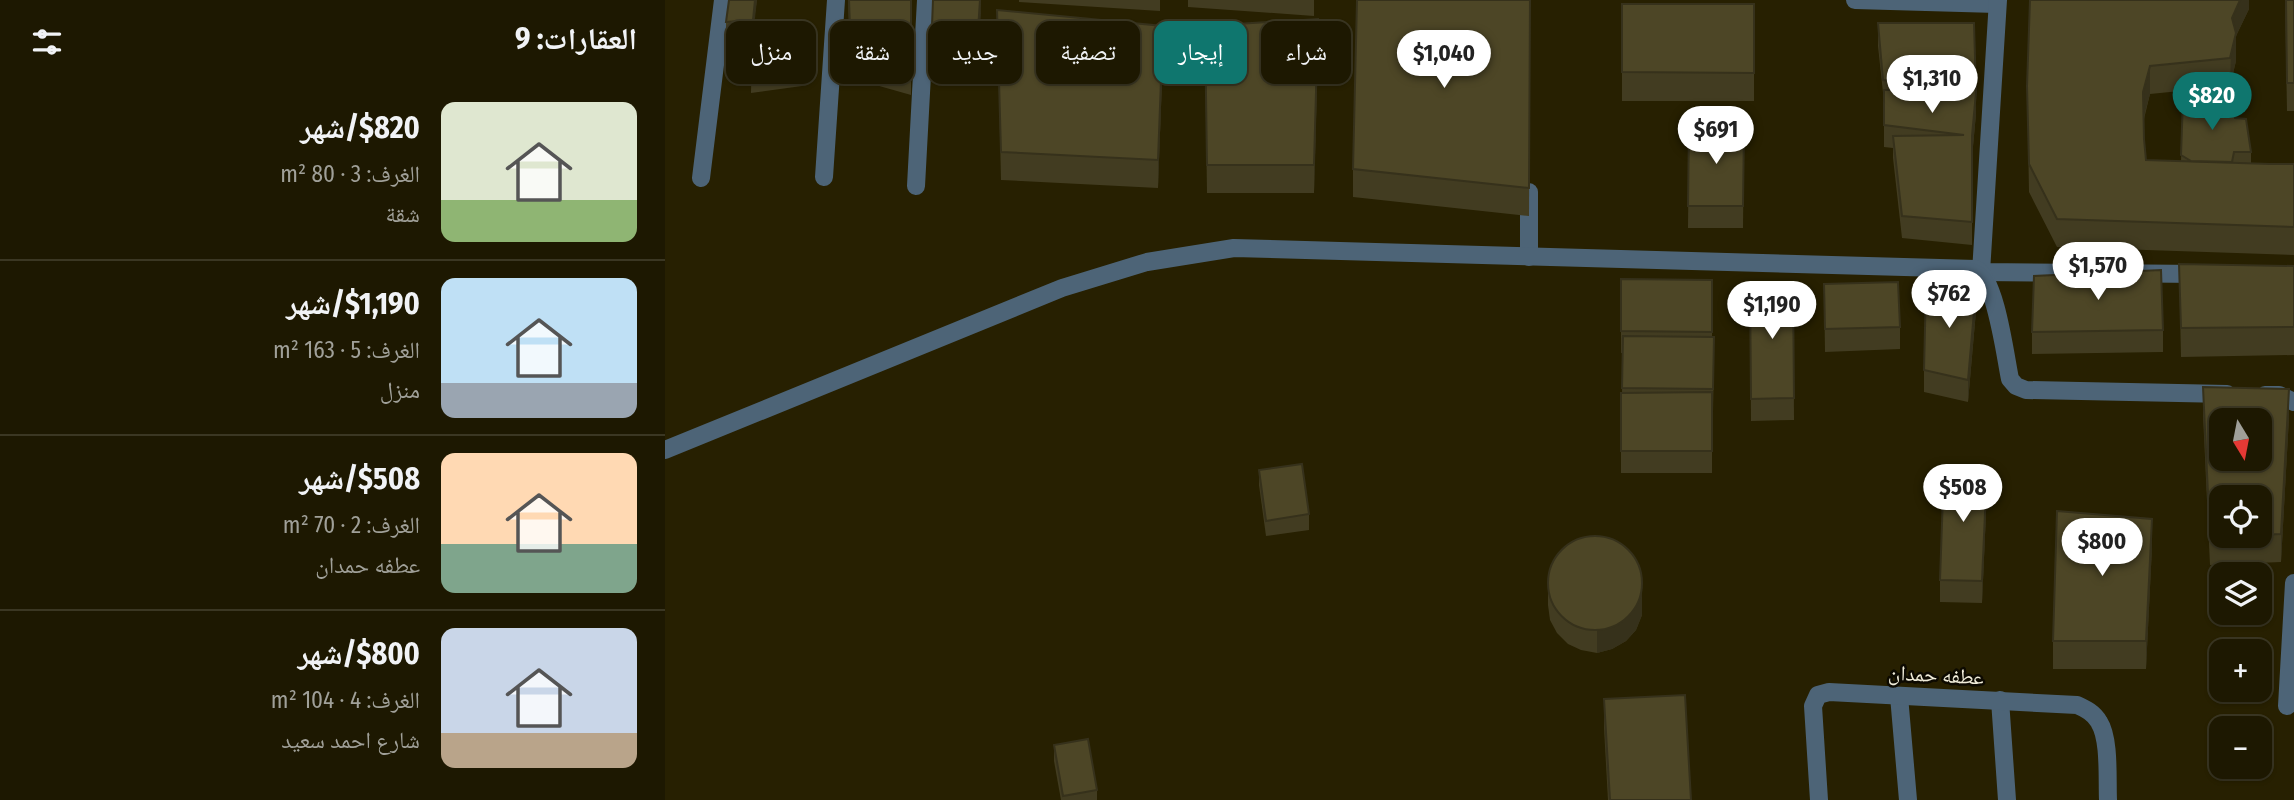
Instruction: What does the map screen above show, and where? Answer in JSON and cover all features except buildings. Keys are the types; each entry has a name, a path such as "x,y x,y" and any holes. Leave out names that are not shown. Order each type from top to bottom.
{"street":[{"path":"701,178 723,0"},
{"path":"824,177 836,0"},
{"path":"916,186 926,0"},
{"path":"1855,0 1997,2 1981,272 1992,293 2010,379 2015,386 2026,390 2279,395 2294,402"},
{"path":"1529,175 1529,257"},
{"path":"665,450 1062,288 1147,262 1234,248 1976,269 1981,272 2226,274"},
{"path":"2287,706 2294,583"},
{"name":"عطفه حمدان","path":"1819,800 1813,706 1814,699 1823,693 2077,705 2089,710 2098,719 2103,731 2108,800"},
{"path":"1899,696 1908,800"},
{"path":"2000,701 2007,800"}]}
